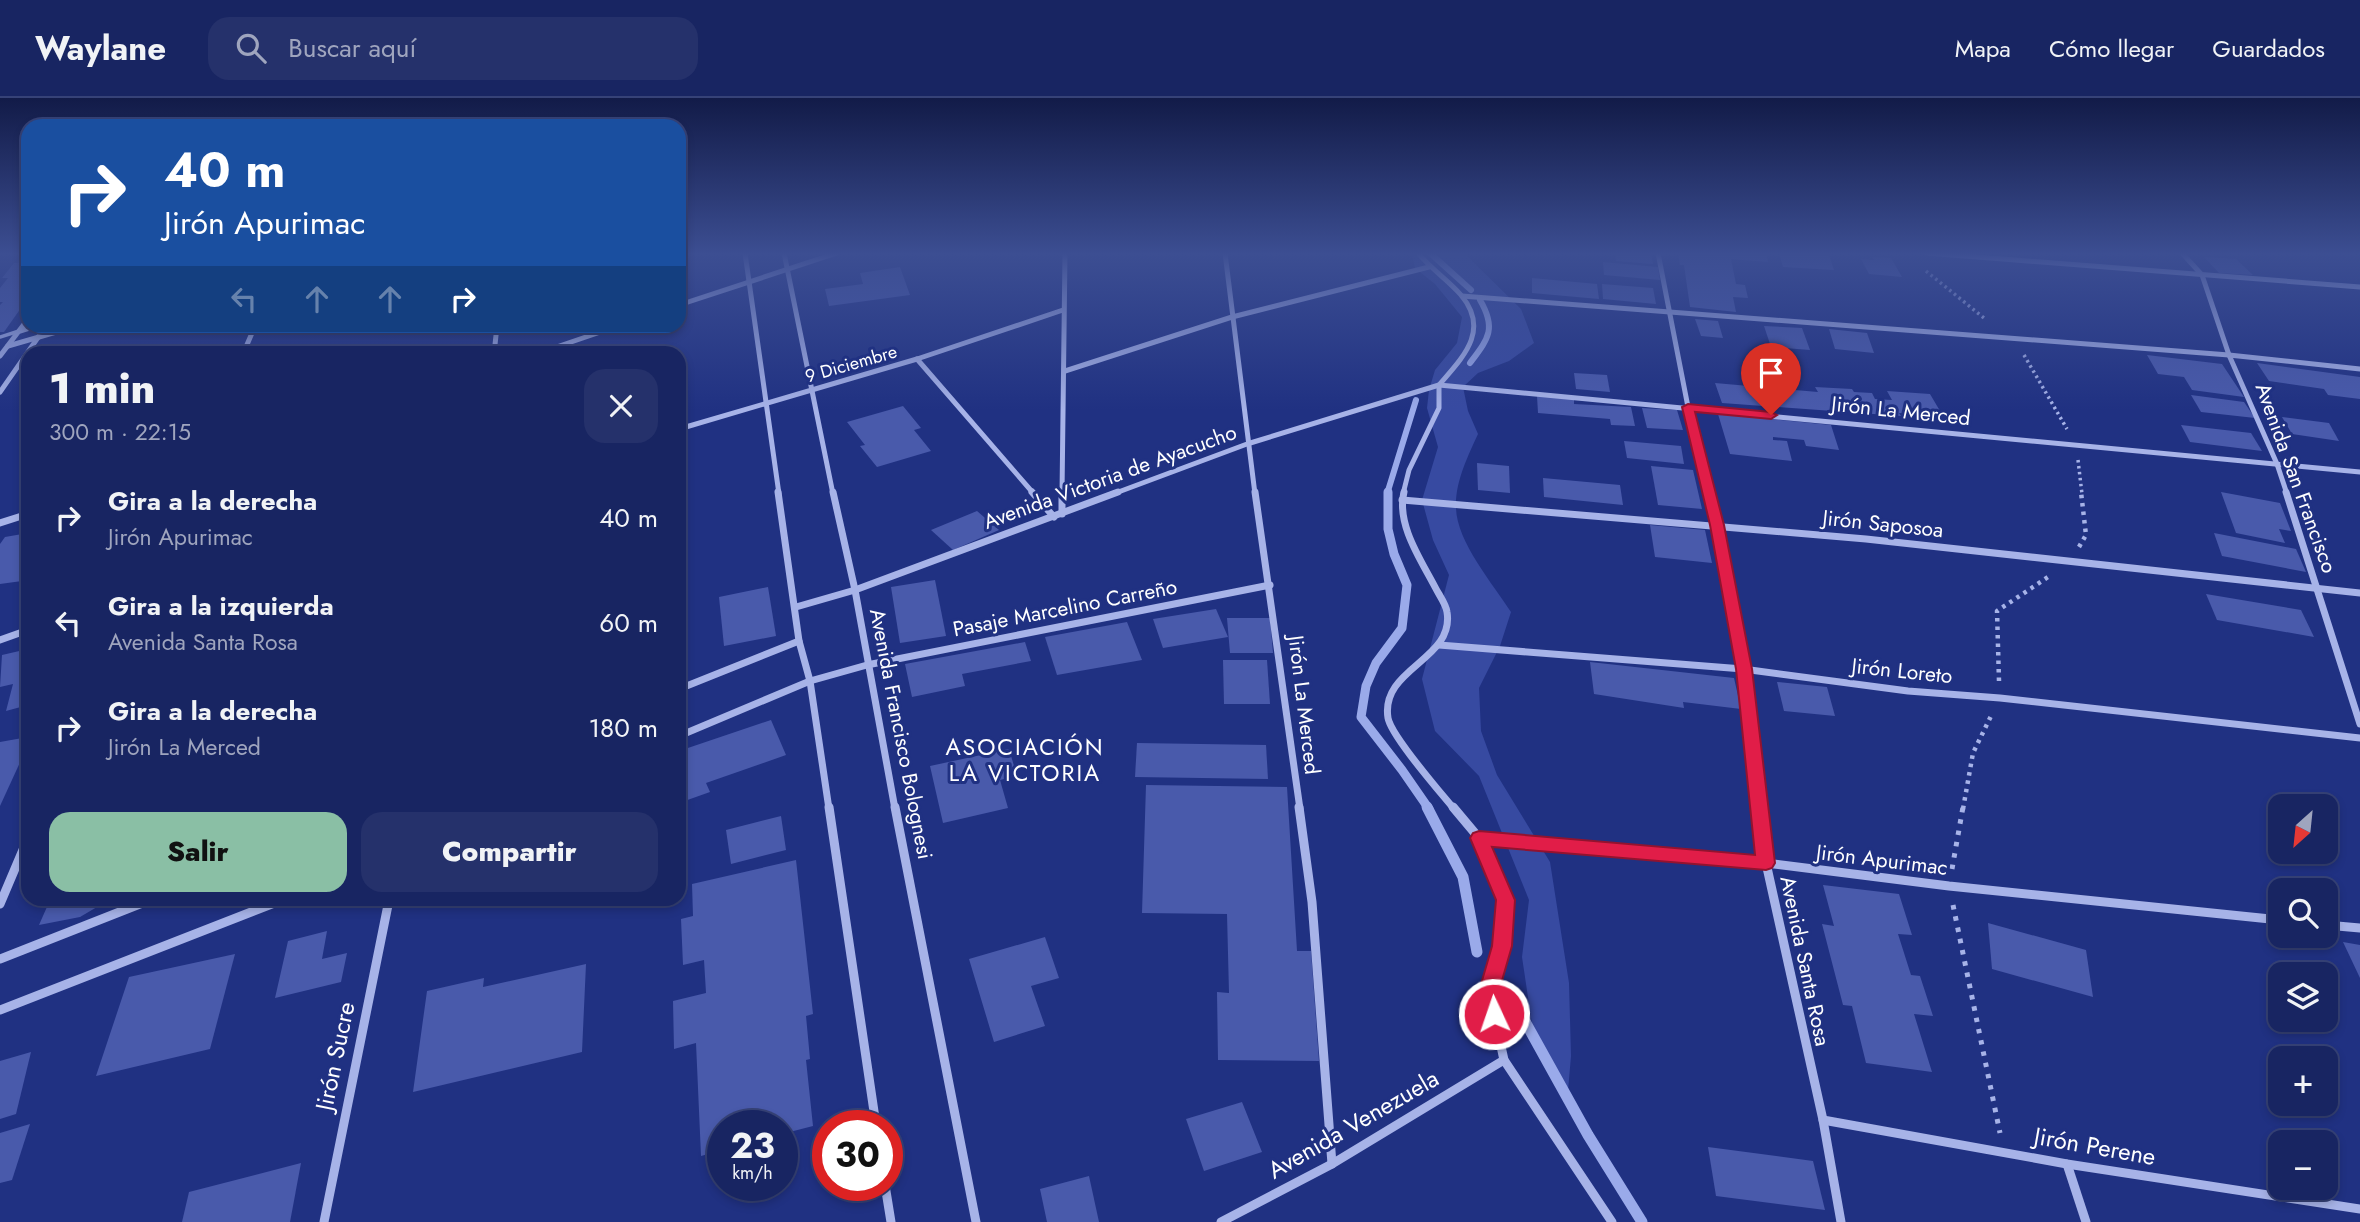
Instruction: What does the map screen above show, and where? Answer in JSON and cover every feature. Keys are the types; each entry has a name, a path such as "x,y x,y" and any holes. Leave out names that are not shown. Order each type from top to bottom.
{"street":[{"path":"753,305 799,642 810,681 874,1110"},
{"name":"Avenida Francisco Bolognesi","path":"795,305 810,390 855,590 867,666 976,1222"},
{"path":"1062,514 1065,371 1063,305"},
{"name":"Jirón La Merced","path":"1231,305 1247,444 1270,585 1312,902 1332,1164"},
{"path":"1065,371 1232,317 1277,305"},
{"path":"1467,305 1475,332 1467,352 1439,385 1438,408 1409,470 1402,500 1410,538 1447,610 1447,629 1439,645 1411,668 1391,690 1388,719 1419,767 1479,838 1506,900 1502,946 1489,991 1504,1060 1612,1222"},
{"path":"1594,305 2229,355 2360,369"},
{"name":"Avenida Santa Rosa","path":"1670,305 1688,407 1717,525 1744,669 1766,863 1822,1120 1841,1222"},
{"name":"Avenida San Francisco","path":"2212,305 2229,355 2277,464 2360,724"},
{"name":"9 Diciembre","path":"686,427 917,359 1063,310"},
{"path":"0,356 21,328"},
{"path":"32,346 41,333"},
{"path":"8,346 53,333"},
{"path":"559,346 598,333"},
{"path":"917,359 1054,517"},
{"path":"0,392 21,361"},
{"name":"Jirón La Merced","path":"1439,385 2360,472"},
{"name":"Avenida Victoria de Ayacucho","path":"796,607 855,590 1247,444 1439,385"},
{"name":"Jirón Saposoa","path":"1402,500 1717,525 2360,593"},
{"path":"0,523 21,516"},
{"name":"Pasaje Marcelino Carreño","path":"810,681 867,666 1270,585"},
{"path":"0,640 21,632"},
{"path":"686,686 799,642"},
{"name":"Jirón Loreto","path":"1439,645 1744,669 1908,691 2000,698 2360,738"},
{"path":"686,733 810,681"},
{"name":"Jirón Apurimac","path":"1479,838 1766,863 1949,886 2268,919"},
{"path":"0,904 21,854"},
{"path":"0,959 135,906"},
{"path":"0,1010 267,906"},
{"name":"Jirón Sucre","path":"324,1222 388,906"},
{"path":"2338,926 2360,928"},
{"name":"Avenida Venezuela","path":"1221,1222 1332,1164 1504,1060"},
{"name":"Jirón Perene","path":"1822,1120 2067,1164 2360,1209"},
{"path":"2067,1164 2086,1222"},
{"path":"888,1201 891,1222"}],"lane":[{"path":"0,337 19,331"}],"path":[{"path":"1968,305 2008,338 2025,356 2076,445 2086,535 2071,562 1997,611 2000,698 1973,753 1949,886 2004,1151"}],"shaded area":[{"path":"1453,305 1517,305 1534,343 1509,361 1478,373 1463,387 1468,411 1478,434 1460,479 1456,507 1462,534 1469,548 1511,612 1500,646 1479,688 1481,731 1497,775 1550,862 1569,983 1571,1056 1568,1091 1536,1051 1522,957 1529,900 1479,776 1435,731 1422,679 1449,575 1433,540 1422,500 1438,447 1427,408 1435,370 1457,343 1462,317"}],"building":[{"path":"0,305 21,305 4,332 0,332"},
{"path":"1735,305 1736,312 1690,307"},
{"path":"1695,319 1718,321 1723,338 1701,336"},
{"path":"1764,326 1802,328 1810,350 1771,347"},
{"path":"1829,329 1867,333 1874,353 1835,349"},
{"path":"2147,355 2222,364 2244,397 2192,390 2184,377 2158,374"},
{"path":"2257,363 2360,377 2360,399 2328,395 2324,389 2269,381"},
{"path":"1574,373 1607,375 1610,392 1576,389"},
{"path":"1715,383 1818,392 1815,387 1852,389 1854,392 1872,393 1875,399 1892,400 1887,391 1930,394 1943,416 1899,413 1901,416 1722,403"},
{"path":"2191,395 2244,402 2255,418 2201,412"},
{"path":"1537,396 1574,399 1574,404 1631,407 1635,426 1611,425 1610,419 1538,413"},
{"path":"903,406 921,428 914,430 931,451 877,467 860,446 865,445 847,422"},
{"path":"1642,408 1677,410 1683,430 1647,428"},
{"path":"1718,414 1831,425 1839,450 1806,446 1804,440 1773,437 1773,440 1787,441 1792,461 1730,454"},
{"path":"2282,417 2329,423 2339,441 2292,434"},
{"path":"2181,425 2251,433 2262,451 2190,442"},
{"path":"1624,441 1681,446 1684,464 1627,458"},
{"path":"1477,463 1509,466 1510,493 1478,490"},
{"path":"1651,466 1693,470 1702,509 1658,505"},
{"path":"1543,478 1620,485 1623,505 1544,497"},
{"path":"2221,492 2280,503 2291,531 2279,529 2285,543 2236,533"},
{"path":"977,511 999,530 953,550 931,530"},
{"path":"1650,525 1705,530 1712,563 1655,557"},
{"path":"2214,533 2296,549 2306,572 2222,556"},
{"path":"21,534 21,581 0,584 0,544 5,537"},
{"path":"935,580 946,636 900,643 891,587"},
{"path":"768,587 776,636 724,646 719,597"},
{"path":"2206,594 2301,610 2314,637 2217,620"},
{"path":"1216,609 1228,637 1163,648 1153,619"},
{"path":"1227,618 1270,618 1273,653 1230,653"},
{"path":"1127,622 1142,660 1057,675 1045,637"},
{"path":"1025,642 1031,661 962,674 965,686 912,697 905,664"},
{"path":"21,651 21,707 6,711 13,684 0,687 2,655"},
{"path":"1223,660 1267,660 1270,704 1224,704"},
{"path":"1590,662 1734,678 1741,709 1683,702 1684,708 1594,694"},
{"path":"1777,682 1827,687 1835,716 1784,711"},
{"path":"771,720 786,755 706,783 710,792 686,801 686,749"},
{"path":"21,738 21,760 0,806 0,742"},
{"path":"1137,743 1266,745 1268,779 1135,777"},
{"path":"1009,749 1017,776 1000,780 1008,808 943,823 930,766"},
{"path":"1146,785 1287,787 1297,951 1311,951 1319,1061 1218,1060 1217,992 1229,993 1227,914 1142,913"},
{"path":"781,816 786,850 731,864 726,830"},
{"path":"796,860 813,1014 806,1016 810,1059 806,1060 812,1126 798,1130 798,1110 707,1110 707,1154 701,1156 696,1043 674,1049 673,1001 706,993 704,960 683,965 681,919 693,916 692,884"},
{"path":"1823,885 1899,894 1912,935 1898,934 1911,975 1920,976 1933,1016 1914,1014 1932,1072 1866,1063 1852,1006 1843,1005 1822,924 1834,926"},
{"path":"47,906 102,906 80,917 39,925"},
{"path":"1988,923 2086,950 2093,997 1992,969"},
{"path":"327,931 322,959 347,953 341,982 275,998 288,941"},
{"path":"1045,937 1059,978 1031,986 1045,1026 994,1042 969,959"},
{"path":"2343,942 2360,945 2360,978"},
{"path":"235,954 210,1049 96,1076 129,977"},
{"path":"586,964 582,1052 413,1092 427,991 484,978 483,987"},
{"path":"31,1052 16,1114 0,1119 0,1061"},
{"path":"1242,1102 1262,1152 1204,1171 1186,1119"},
{"path":"30,1124 12,1180 0,1183 0,1133"},
{"path":"1708,1147 1813,1161 1825,1210 1716,1196"},
{"path":"301,1163 290,1222 182,1222 189,1192"},
{"path":"1089,1176 1099,1222 1047,1222 1040,1189"}],"waterway":[{"path":"1470,363 1488,333 1488,319 1483,305"},
{"path":"1387,494 1416,400"},
{"path":"1388,492 1388,529 1394,554 1407,585 1402,628 1376,663 1366,686 1361,717 1429,809"},
{"path":"1427,807 1463,877 1477,952"},
{"path":"1517,1007 1588,1135 1642,1222"}],"district":[{"name":"ASOCIACIÓN LA VICTORIA","path":"1025,760"}],"route":[{"path":"1494,1014 1489,991 1502,946 1506,900 1479,838 1766,863 1744,669 1717,525 1688,407 1771,415"}]}
